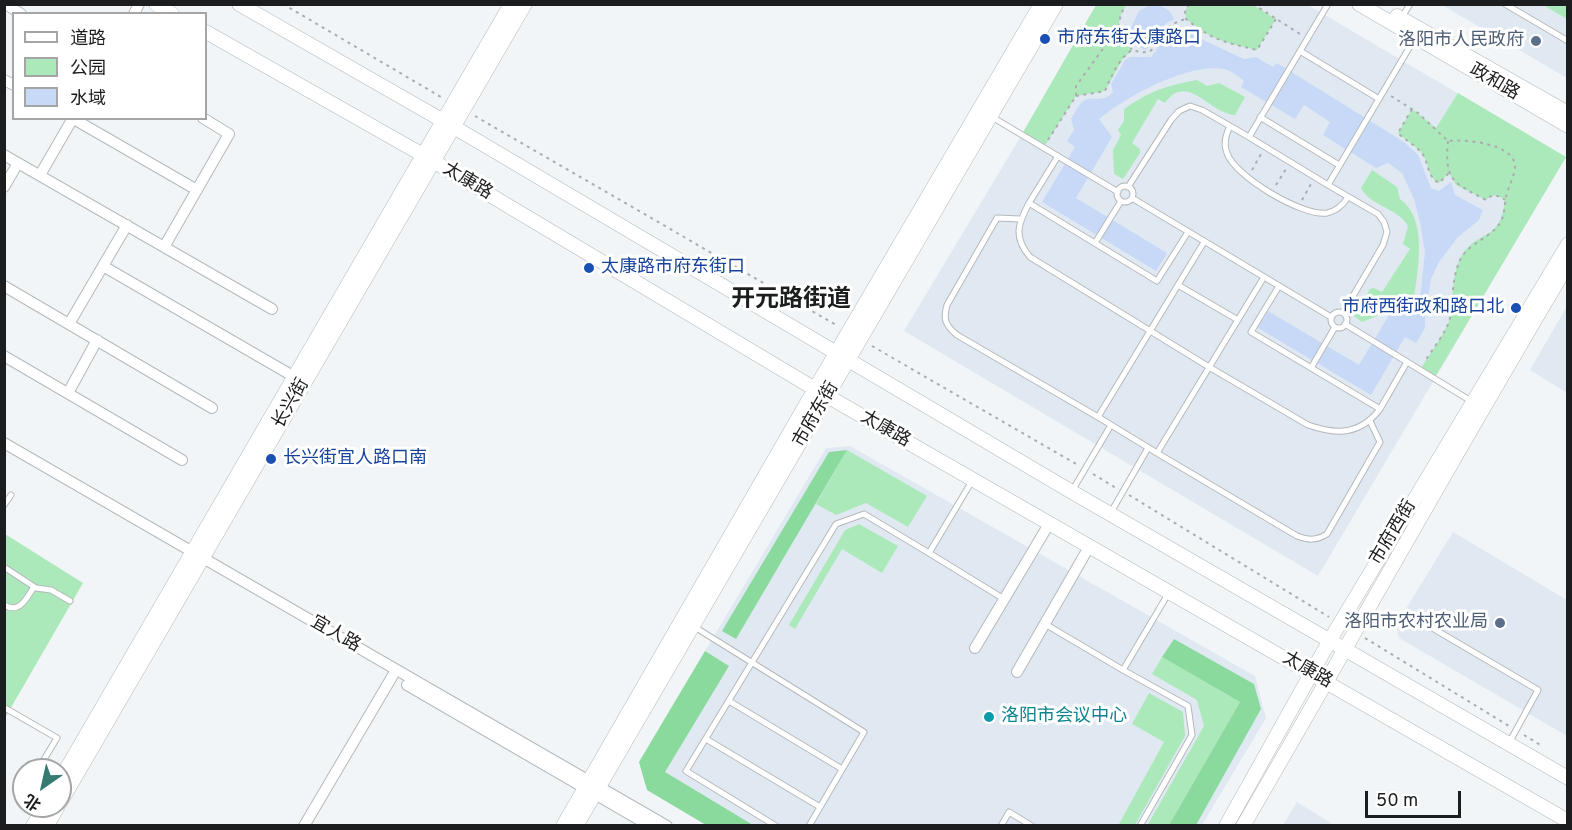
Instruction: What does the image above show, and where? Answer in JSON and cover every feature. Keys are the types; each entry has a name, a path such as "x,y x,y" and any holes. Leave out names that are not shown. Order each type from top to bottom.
{"main road":[{"path":"156,4 169,12"},
{"path":"239,4 448,124 1072,492 1568,778"},
{"name":"长兴街","path":"458,107 512,4"},
{"name":"长兴街","path":"72,758 196,558 458,107 525,4"},
{"name":"市府东街","path":"986,113 1041,4"},
{"name":"市府东街","path":"688,623 814,389 842,357 986,113 1056,4"},
{"name":"政和路","path":"1359,4 1568,113"},
{"name":"政和路","path":"1377,4 1401,18 1418,33 1568,126"},
{"name":"太康路","path":"207,33 428,159 814,389 1568,821"},
{"name":"长兴街","path":"72,782 296,377 428,159"},
{"name":"市府西街","path":"1243,825 1559,277 1568,244"},
{"name":"市府西街","path":"1226,825 1330,640 1473,402 1568,264"},
{"name":"市府东街","path":"563,825 591,786 688,623 828,397 842,357"},
{"name":"市府东街","path":"576,825 591,786"}],"street":[{"path":"40,175 71,120"},
{"path":"74,120 197,190"},
{"path":"164,247 229,134 206,120"},
{"path":"4,155 272,309"},
{"path":"4,187 18,163"},
{"path":"69,324 127,225"},
{"path":"103,266 296,377"},
{"path":"6,290 97,340 212,408"},
{"path":"68,393 97,340"},
{"path":"4,356 183,460"},
{"name":"宜人路","path":"4,443 394,674 591,786 667,825"},
{"name":"宜人路","path":"4,451 196,558"},
{"path":"975,648 1049,524"},
{"path":"1017,672 1089,547"},
{"path":"304,825 394,674"},
{"name":"宜人路","path":"591,786 650,825"}],"lane":[{"path":"1248,137 1328,4"},
{"path":"1401,18 1410,4"},
{"path":"1508,6 1568,41"},
{"path":"1328,184 1418,33"},
{"path":"1300,51 1379,99"},
{"path":"1128,187 1170,120 1179,111 1190,106 1230,126 1378,214 1384,222 1387,231 1383,245 1343,313"},
{"path":"986,113 1118,192"},
{"path":"1260,117 1339,165"},
{"path":"1230,126 1225,138 1225,146 1231,162 1247,178 1297,207 1318,213 1336,210 1348,197"},
{"path":"1058,156 1020,219 1018,236 1022,248 1030,257 1209,367 1308,425 1322,430 1345,431 1370,421 1380,409 1407,362"},
{"path":"1118,192 1123,187 1128,187"},
{"path":"1128,187 1132,191 1132,198"},
{"path":"1118,192 1121,201"},
{"path":"1121,201 1125,202 1132,198"},
{"path":"1132,198 1331,317"},
{"path":"1097,240 1121,201"},
{"path":"1029,203 1097,240 1157,281 1188,232"},
{"path":"1020,219 997,218 947,305 944,317 947,327 1297,536 1307,540 1320,538 1327,534 1380,442 1370,421"},
{"path":"1098,417 1204,242"},
{"path":"1157,453 1264,277"},
{"path":"1178,285 1238,320"},
{"path":"1278,286 1251,332 1312,365 1380,409"},
{"path":"1335,312 1343,313 1347,319 1345,324 1335,327 1331,317 1335,312"},
{"path":"1345,324 1473,402"},
{"path":"1312,365 1335,327"},
{"path":"1072,492 1111,426"},
{"path":"1110,514 1148,448"},
{"path":"929,553 972,480"},
{"path":"4,505 11,495"},
{"path":"776,825 686,771 836,524 864,514 1004,599"},
{"path":"4,567 34,587 51,590 70,601"},
{"path":"4,605 17,608 23,604 34,587"},
{"path":"1124,670 1169,592"},
{"path":"688,623 864,732 809,825"},
{"path":"1045,624 1188,706 1192,735 1140,825"},
{"path":"1429,626 1538,690 1509,744"},
{"path":"729,701 842,769"},
{"path":"4,703 5,708 57,738 45,758"},
{"path":"706,739 820,807"},
{"path":"1001,825 1009,812 1032,825"}],"path":[{"path":"284,4 1123,491 1341,623"},
{"path":"1044,147 1076,96 1076,86 1118,28 1126,4"},
{"path":"1253,4 1307,38"},
{"path":"1188,5 1185,12 1186,19 1215,39 1257,50 1276,19"},
{"path":"1118,28 1132,50 1146,53 1152,51 1166,29 1186,19"},
{"path":"1076,96 1105,91 1122,60 1132,50"},
{"path":"1383,91 1412,109 1448,141 1449,173 1456,185 1486,200 1491,195 1498,195 1505,200"},
{"path":"1412,109 1398,133 1424,155 1431,177 1436,182 1439,183 1449,173"},
{"path":"1420,370 1450,320 1453,285 1459,262 1475,242 1496,228 1501,221 1515,168 1512,157 1503,150 1485,144 1458,140 1448,141"},
{"path":"1272,192 1284,173"},
{"path":"1355,632 1542,747"}],"shaded area":[{"path":"1096,5 1308,5 1566,157 1318,576 904,331 1027,126"},
{"name":"洛阳市人民政府","path":"1442,5 1567,5 1567,78"},
{"path":"1567,306 1567,393 1530,370"},
{"path":"850,446 1255,676 1266,718 1202,825 706,825 647,790 639,762 826,448"},
{"path":"1453,532 1567,600 1567,736 1399,638 1396,625"},
{"path":"1297,802 1334,825 1283,825"}],"green space":[{"path":"1096,5 1126,5 1118,28 1132,50 1122,60 1105,91 1076,96 1044,147 1022,134"},
{"path":"1188,5 1253,5 1276,19 1257,50 1227,42 1204,32 1186,19 1185,12"},
{"path":"1543,5 1567,5 1567,19"},
{"path":"1197,80 1207,86 1219,83 1245,97 1235,115 1226,113 1190,92 1182,91 1173,94 1165,103 1158,99 1132,143 1140,149 1140,153 1123,179 1114,174 1113,150 1121,135 1118,130 1124,121 1124,109 1158,90"},
{"path":"1458,93 1566,157 1434,379 1420,370 1450,318 1458,262 1469,247 1499,223 1505,200 1491,196 1486,200 1456,185 1449,173 1439,183 1430,174 1422,153 1398,133 1412,109 1436,128"},
{"path":"1372,170 1397,187 1400,199 1415,219 1419,259 1414,298 1394,299 1384,313 1362,322 1354,316 1370,289 1374,288 1382,292 1410,249 1403,244 1408,226 1397,215 1371,199 1361,188"},
{"path":"847,450 927,496 908,527 866,503 836,515 816,504"},
{"path":"847,450 736,639 722,631 829,452"},
{"path":"859,524 898,546 882,573 842,549 795,629 789,625 845,530"},
{"path":"5,534 83,583 5,718"},
{"path":"1174,639 1254,684 1261,709 1196,825 1169,825 1240,702 1162,657"},
{"path":"705,651 729,666 665,772 753,825 706,825 647,790 639,762"},
{"path":"1162,657 1240,702 1169,825 1147,826 1204,726 1197,700 1152,674"},
{"path":"1149,693 1183,712 1185,736 1135,825 1119,824 1164,742 1132,724"}],"water":[{"path":"1150,5 1165,8 1174,20 1163,26 1153,43 1144,50 1134,42 1129,32 1139,11"},
{"path":"1181,26 1199,38 1244,59 1256,57 1273,67 1277,63 1404,142 1418,155 1431,188 1439,191 1451,182 1455,195 1483,210 1479,220 1458,237 1439,262 1431,279 1425,328 1416,343 1405,337 1371,395 1258,328 1268,311 1359,365 1398,300 1420,300 1425,252 1414,199 1402,173 1388,163 1376,168 1323,135 1330,122 1304,105 1295,119 1241,87 1244,81 1232,72 1209,68 1158,83 1141,91 1099,119 1112,137 1076,198 1167,253 1156,271 1042,202 1075,147 1067,141 1074,130 1071,119 1081,104 1085,100 1109,96 1113,92 1111,84 1125,60 1130,57 1151,57 1171,30"}],"place":[{"name":"市府东街太康路口","path":"1045,39"},
{"name":"洛阳市人民政府","path":"1536,41"},
{"name":"太康路市府东街口","path":"589,268"},
{"name":"市府西街政和路口北","path":"1516,308"},
{"name":"长兴街宜人路口南","path":"271,459"},
{"name":"洛阳市农村农业局","path":"1500,623"},
{"name":"洛阳市会议中心","path":"989,717"}],"district":[{"name":"开元路街道","path":"791,301"}]}
